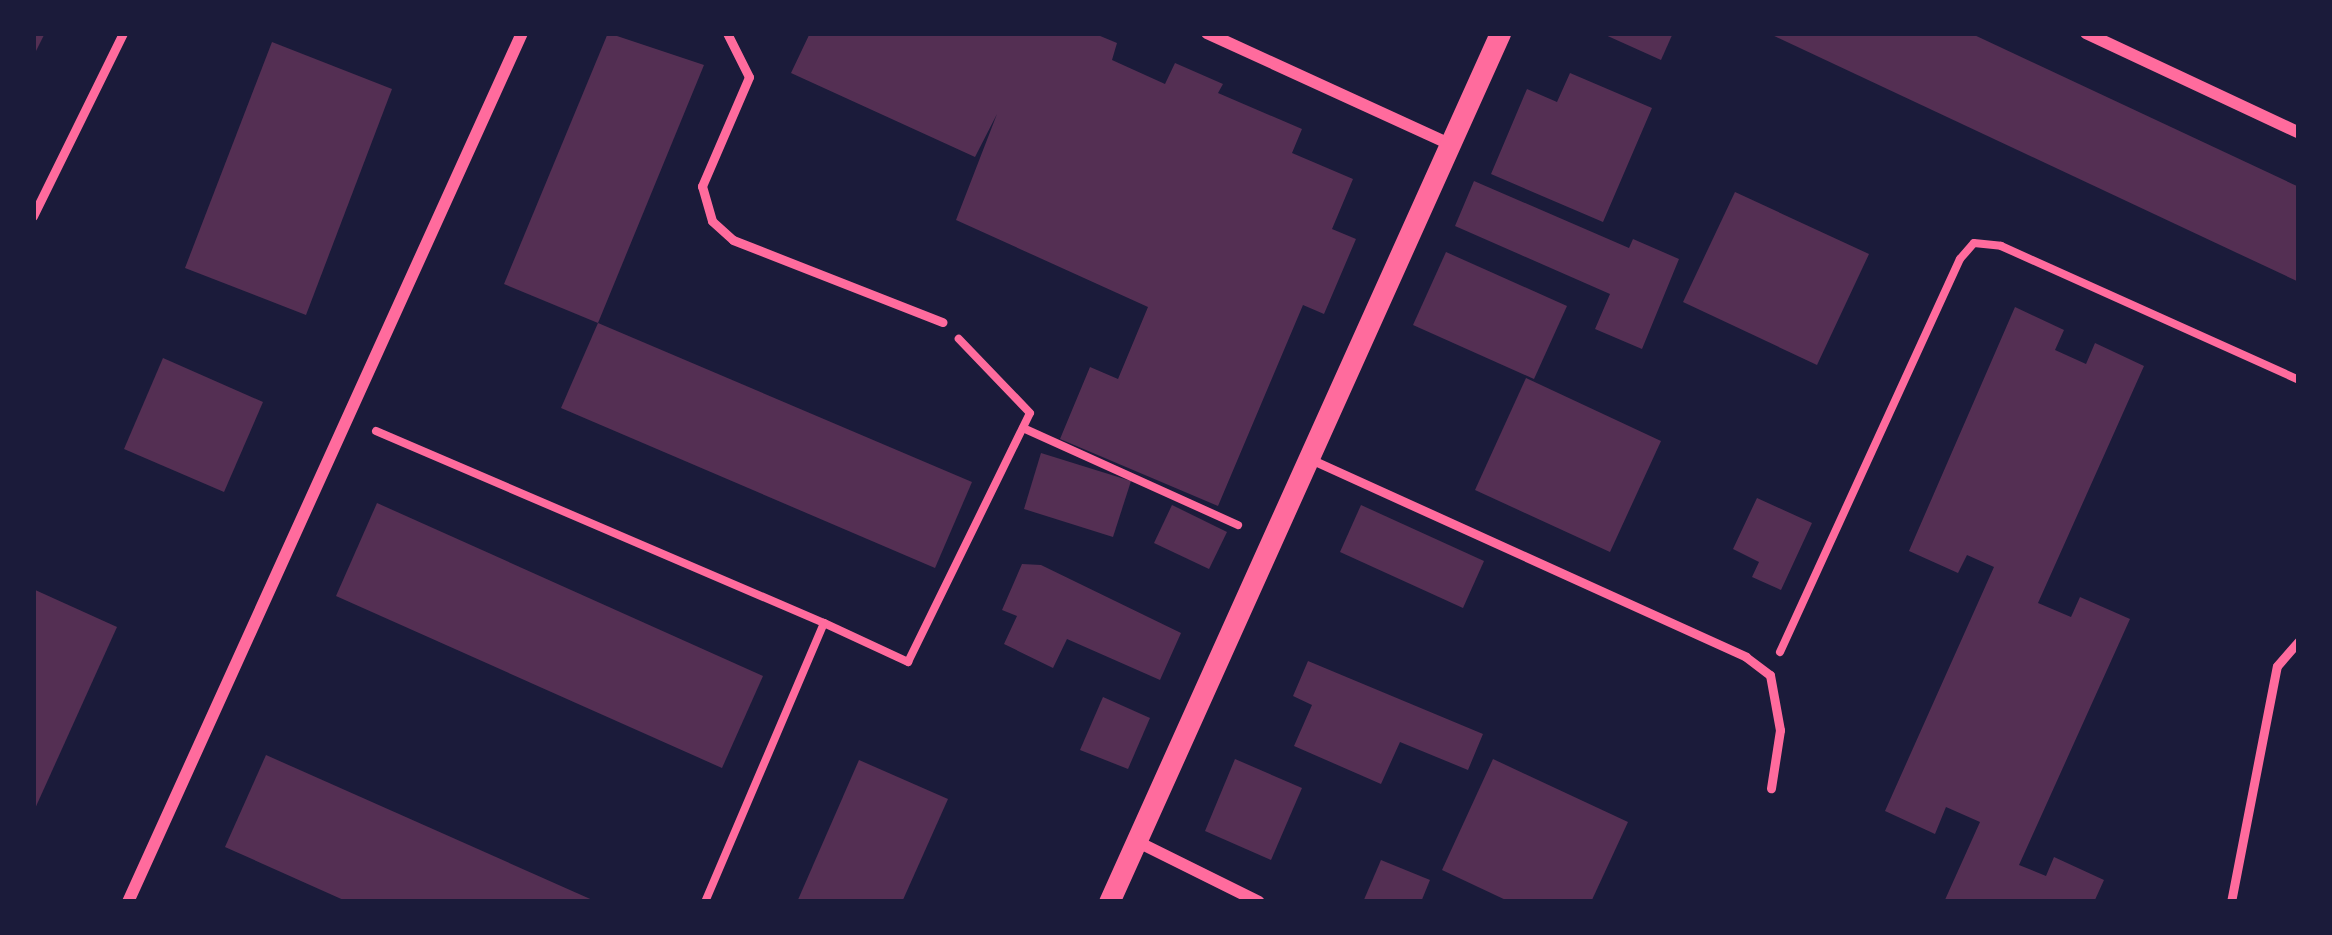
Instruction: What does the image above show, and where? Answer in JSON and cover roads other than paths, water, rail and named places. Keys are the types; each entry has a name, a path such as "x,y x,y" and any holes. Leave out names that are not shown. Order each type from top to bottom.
{"street":[{"path":"128,902 522,33"},
{"path":"1207,33 1447,143"},
{"path":"1108,902 1303,456 1500,33"},
{"path":"2086,33 2103,36 2299,133"},
{"path":"1134,841 1259,902"}],"lane":[{"path":"33,216 122,33"},
{"path":"727,33 749,77 702,186 712,221 733,240 942,322"},
{"path":"1303,456 1770,675 1780,730 1772,788"},
{"path":"2231,902 2277,666 2299,641"}]}
